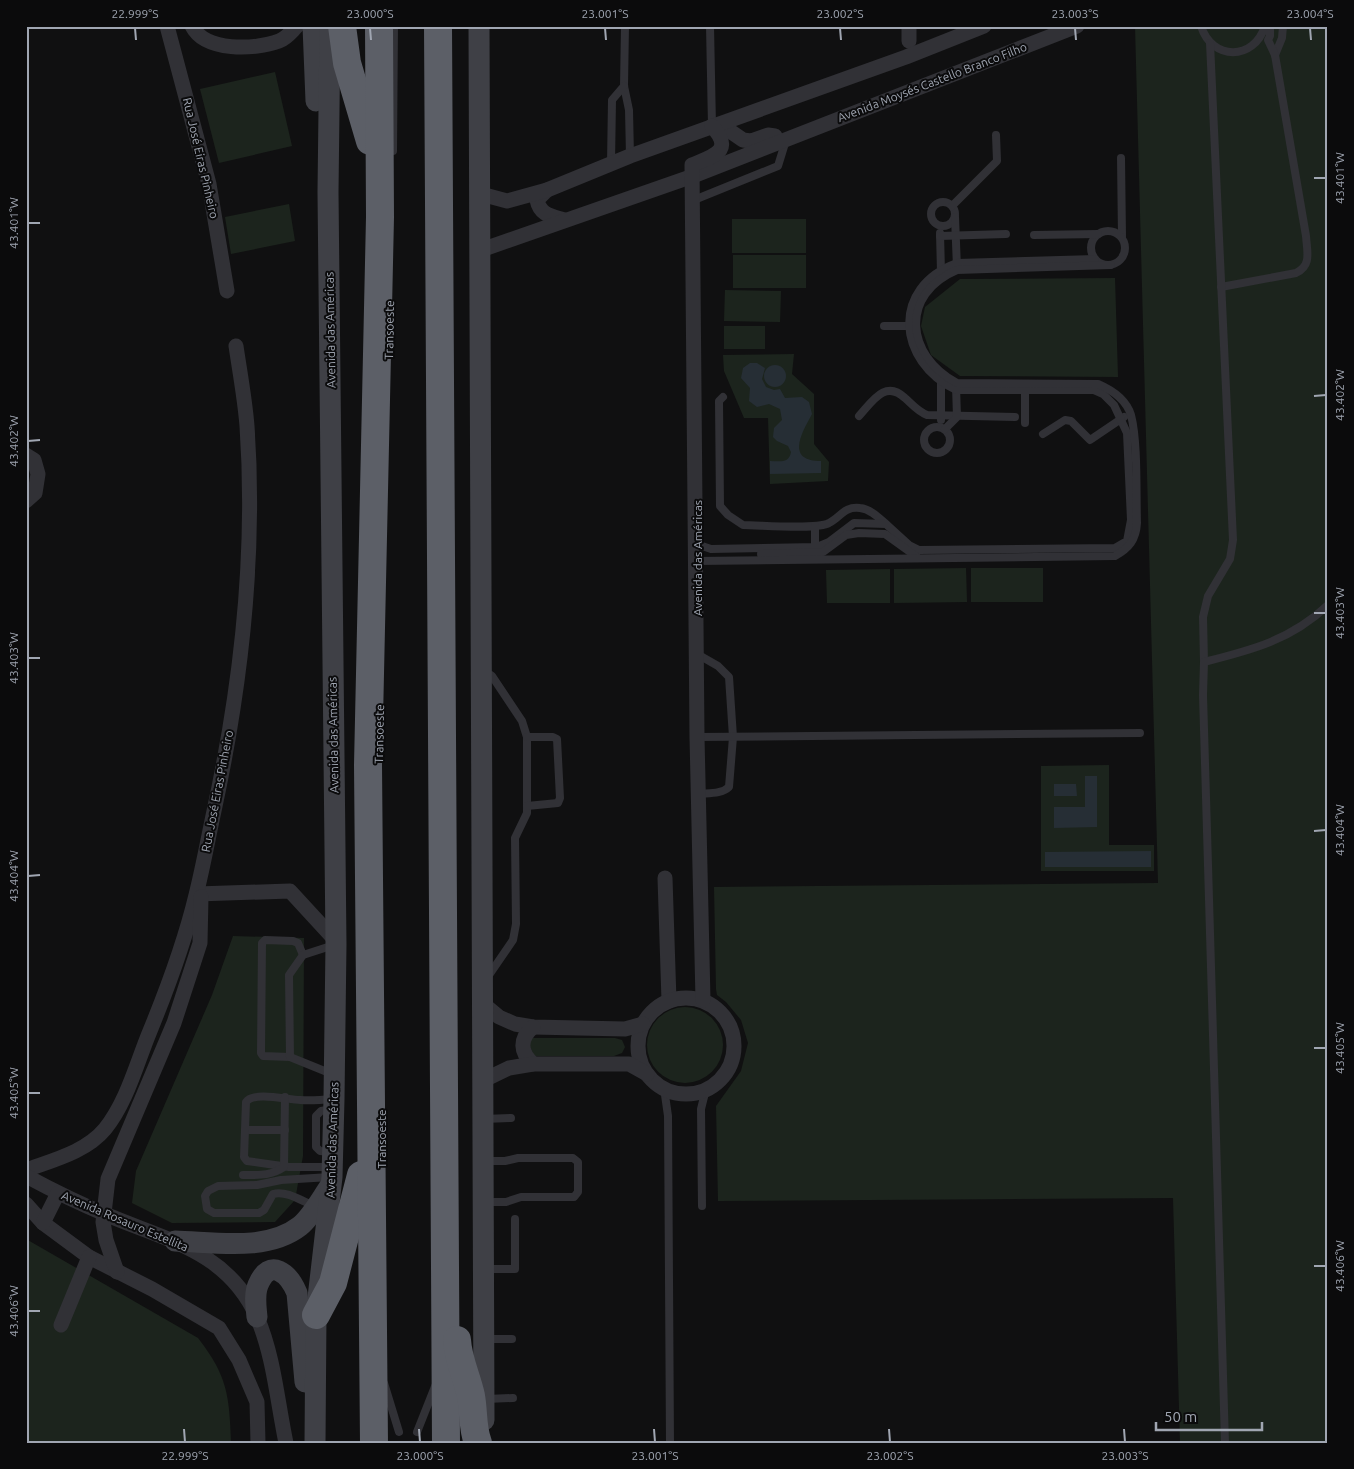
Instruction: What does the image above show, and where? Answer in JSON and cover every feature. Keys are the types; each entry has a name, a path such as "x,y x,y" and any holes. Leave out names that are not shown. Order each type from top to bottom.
{"highway":[{"path":"342,26 349,71 369,135 371,185 380,217"},
{"path":"374,1443 369,1097 368,765 380,217 379,26"},
{"path":"438,26 446,1443"},
{"path":"316,1315 333,1283 341,1245 359,1188 363,1131 369,1097"},
{"path":"444,1310 456,1329 459,1359 470,1394 474,1430 478,1443"}],"main road":[{"path":"313,26 316,98 328,192"},
{"name":"Avenida das Américas","path":"315,1443 316,1315 332,1170 336,943 328,192 330,26"},
{"path":"480,26 481,994 484,1443"},
{"path":"175,1241 238,1243 264,1240 292,1231 302,1224 316,1207 332,1170"},
{"path":"256,1317 256,1295 259,1284 267,1273 275,1270 284,1271 291,1279 297,1293 302,1369 305,1386 315,1405"}],"street":[{"name":"Rua José Eiras Pinheiro","path":"167,26 209,184 227,291"},
{"path":"192,26 196,34 208,42 220,46 272,43 289,35 297,26"},
{"path":"481,194 507,202 547,190 611,163 906,57 984,26"},
{"name":"Avenida Moysés Castello Branco Filho","path":"480,250 694,176 1077,26"},
{"path":"694,176 692,165 717,154 723,144 722,137 712,126"},
{"name":"Avenida Moysés Castello Branco Filho","path":"712,126 727,129 744,140 750,141 768,135 787,138"},
{"name":"Avenida das Américas","path":"694,176 697,737 703,1000"},
{"path":"547,190 537,200 539,208 544,214 564,220"},
{"name":"Rua José Eiras Pinheiro","path":"26,1170 87,1145 105,1129 119,1106 157,1012 199,895 222,778 236,690 246,594 248,518 247,426 236,346"},
{"path":"26,456 34,460 38,474 35,493 26,501"},
{"path":"665,878 669,1000"},
{"path":"117,1272 106,1240 104,1214 108,1179 174,1024 200,943 199,895 290,891 296,895 336,943"},
{"path":"481,994 499,1017 515,1024 533,1027 625,1029 643,1024"},
{"path":"482,1082 509,1068 533,1064 629,1064 648,1075 664,1088 679,1093 694,1093 706,1089 722,1078 730,1065 734,1050 733,1034 727,1020 716,1008 703,1000 691,998 669,1000 658,1006 643,1024 639,1036 638,1050 648,1075"},
{"path":"533,1027 525,1033 522,1042 524,1055 533,1064"},
{"name":"Avenida Rosauro Estellita","path":"26,1176 104,1214 193,1249 232,1278 256,1317 274,1369 285,1441"},
{"path":"43,1223 58,1193"},
{"path":"26,1204 43,1223 90,1258 152,1289 219,1328 228,1340 257,1402 258,1443"},
{"path":"61,1325 90,1258"}],"lane":[{"path":"393,159 394,26"},
{"path":"625,26 624,86 629,110 630,156"},
{"path":"710,26 712,126"},
{"path":"1201,26 1210,43 1233,540 1230,559 1208,596 1203,617 1208,907 1225,1443"},
{"path":"1210,43 1228,52 1248,49 1262,35 1265,26"},
{"path":"1221,287 1296,273 1304,269 1308,263 1306,236 1275,55 1268,40 1270,26"},
{"path":"1275,55 1282,38 1283,26"},
{"path":"909,34 925,49"},
{"path":"906,57 909,34"},
{"path":"611,163 612,100 624,86"},
{"path":"952,206 997,161 996,135"},
{"path":"694,200 778,166 787,138"},
{"path":"957,267 1111,265 1116,263 1124,254 1125,249 1122,237 1121,158"},
{"path":"941,273 940,226 932,218 934,207 944,202 952,206 955,217 957,267"},
{"path":"940,226 951,224 955,217"},
{"path":"1034,235 1098,234 1108,230 1122,237"},
{"path":"940,236 1006,234"},
{"path":"1095,259 1091,249 1092,243 1098,234"},
{"path":"697,553 918,557 1115,556 1124,551 1132,544 1137,532 1134,434 1130,414 1121,399 1111,390 1098,384 956,387 941,379 927,360 911,326 926,292 941,273 957,267 1095,259 1105,265 1111,265"},
{"path":"884,326 911,326"},
{"path":"941,379 942,428 957,417"},
{"path":"956,387 957,417"},
{"path":"723,397 719,400 720,506 728,515 743,525 815,526 829,524 847,509 853,508 870,511 909,545 919,550 1115,548 1127,541 1131,520 1127,433 1114,404 1103,394 1094,390 1025,387"},
{"path":"1025,387 1025,423"},
{"path":"859,416 881,391 890,390 896,391 917,411 927,415 957,417 1015,416"},
{"path":"1043,434 1065,420 1071,421 1090,440 1130,414"},
{"path":"697,553 711,549 814,547 829,542 854,523 886,524"},
{"path":"814,547 815,526"},
{"path":"697,553 814,554 823,552 846,535 859,533 885,534 918,557"},
{"path":"1204,662 1268,644 1294,632 1328,605"},
{"path":"697,654 718,666 729,677 733,738 729,786 726,790 699,794"},
{"path":"481,669 492,676 522,721 527,737 527,813 515,838 516,924 513,940 481,994"},
{"path":"697,737 1140,733"},
{"path":"527,737 553,736 557,739 560,798 558,803 554,805 527,806"},
{"path":"303,956 298,943 293,941 265,940 262,943 261,1053 263,1056 290,1058 334,1075"},
{"path":"290,1058 289,975 297,960 336,943"},
{"path":"664,1088 668,1116 670,1443"},
{"path":"702,1206 701,1109 706,1089"},
{"path":"284,1167 285,1097"},
{"path":"332,1170 284,1167 247,1161 244,1157 246,1102 248,1098 285,1097 334,1104"},
{"path":"482,1119 511,1118"},
{"path":"245,1130 284,1130"},
{"path":"482,1161 505,1161 518,1158 573,1158 578,1162 578,1192 574,1197 521,1197 506,1202 483,1202"},
{"path":"243,1175 268,1175 276,1173 284,1167"},
{"path":"316,1207 291,1196 277,1193 273,1194 264,1210 259,1213 214,1213 207,1209 205,1196 208,1191 218,1186 257,1185 332,1170"},
{"path":"483,1269 516,1269 515,1219"},
{"path":"382,1278 383,1414"},
{"path":"484,1338 512,1339"},
{"path":"437,1373 437,1443"},
{"path":"382,1377 399,1432"},
{"path":"417,1432 437,1383"},
{"path":"484,1399 513,1398"}],"shaded area":[{"path":"1135,26 1328,26 1328,1443 1180,1443 1173,1198 718,1201 716,1106 741,1071 748,1043 741,1020 726,1002 717,995 714,887 1158,883"},
{"path":"275,72 292,146 219,163 200,89"},
{"path":"289,204 295,241 231,254 225,217"},
{"path":"732,219 806,219 806,253 732,253"},
{"path":"733,255 806,255 806,288 733,288"},
{"path":"1115,278 1118,377 960,376 931,355 921,326 925,307 960,279"},
{"path":"725,290 781,291 780,322 724,321"},
{"path":"724,326 765,326 765,349 724,349"},
{"path":"794,354 792,374 814,394 814,444 829,462 828,481 770,484 768,418 744,418 724,371 723,355"},
{"path":"750,363 757,363 765,368 762,379 766,387 774,390 780,389 785,398 802,397 809,402 812,414 801,436 800,451 803,456 810,460 821,461 821,473 770,474 770,461 786,460 791,452 788,446 773,437 774,428 782,420 780,409 769,404 757,407 749,401 750,388 741,378 743,368"},
{"path":"775,365 783,368 786,376 783,384 775,387 767,384 764,376 767,368"},
{"path":"966,568 967,602 894,603 894,569"},
{"path":"971,568 1043,568 1043,602 971,602"},
{"path":"890,569 890,603 827,603 826,570"},
{"path":"1109,765 1109,845 1154,845 1154,871 1041,871 1041,766"},
{"path":"1085,776 1097,776 1097,827 1054,828 1054,807 1085,807"},
{"path":"1054,784 1076,784 1077,796 1054,796"},
{"path":"1151,851 1151,867 1045,867 1045,852"},
{"path":"233,936 304,938 303,1156 295,1200 275,1222 172,1223 132,1203 136,1171 212,995"},
{"path":"685,1007 699,1010 712,1018 720,1031 723,1045 720,1059 712,1072 699,1080 685,1083 671,1080 658,1072 650,1059 647,1045 650,1031 658,1018 671,1010"},
{"path":"533,1038 615,1038 622,1040 625,1047 622,1053 614,1056 534,1056 528,1042"},
{"path":"26,1239 198,1338 216,1364 225,1387 228,1399 231,1443 26,1443"}]}
